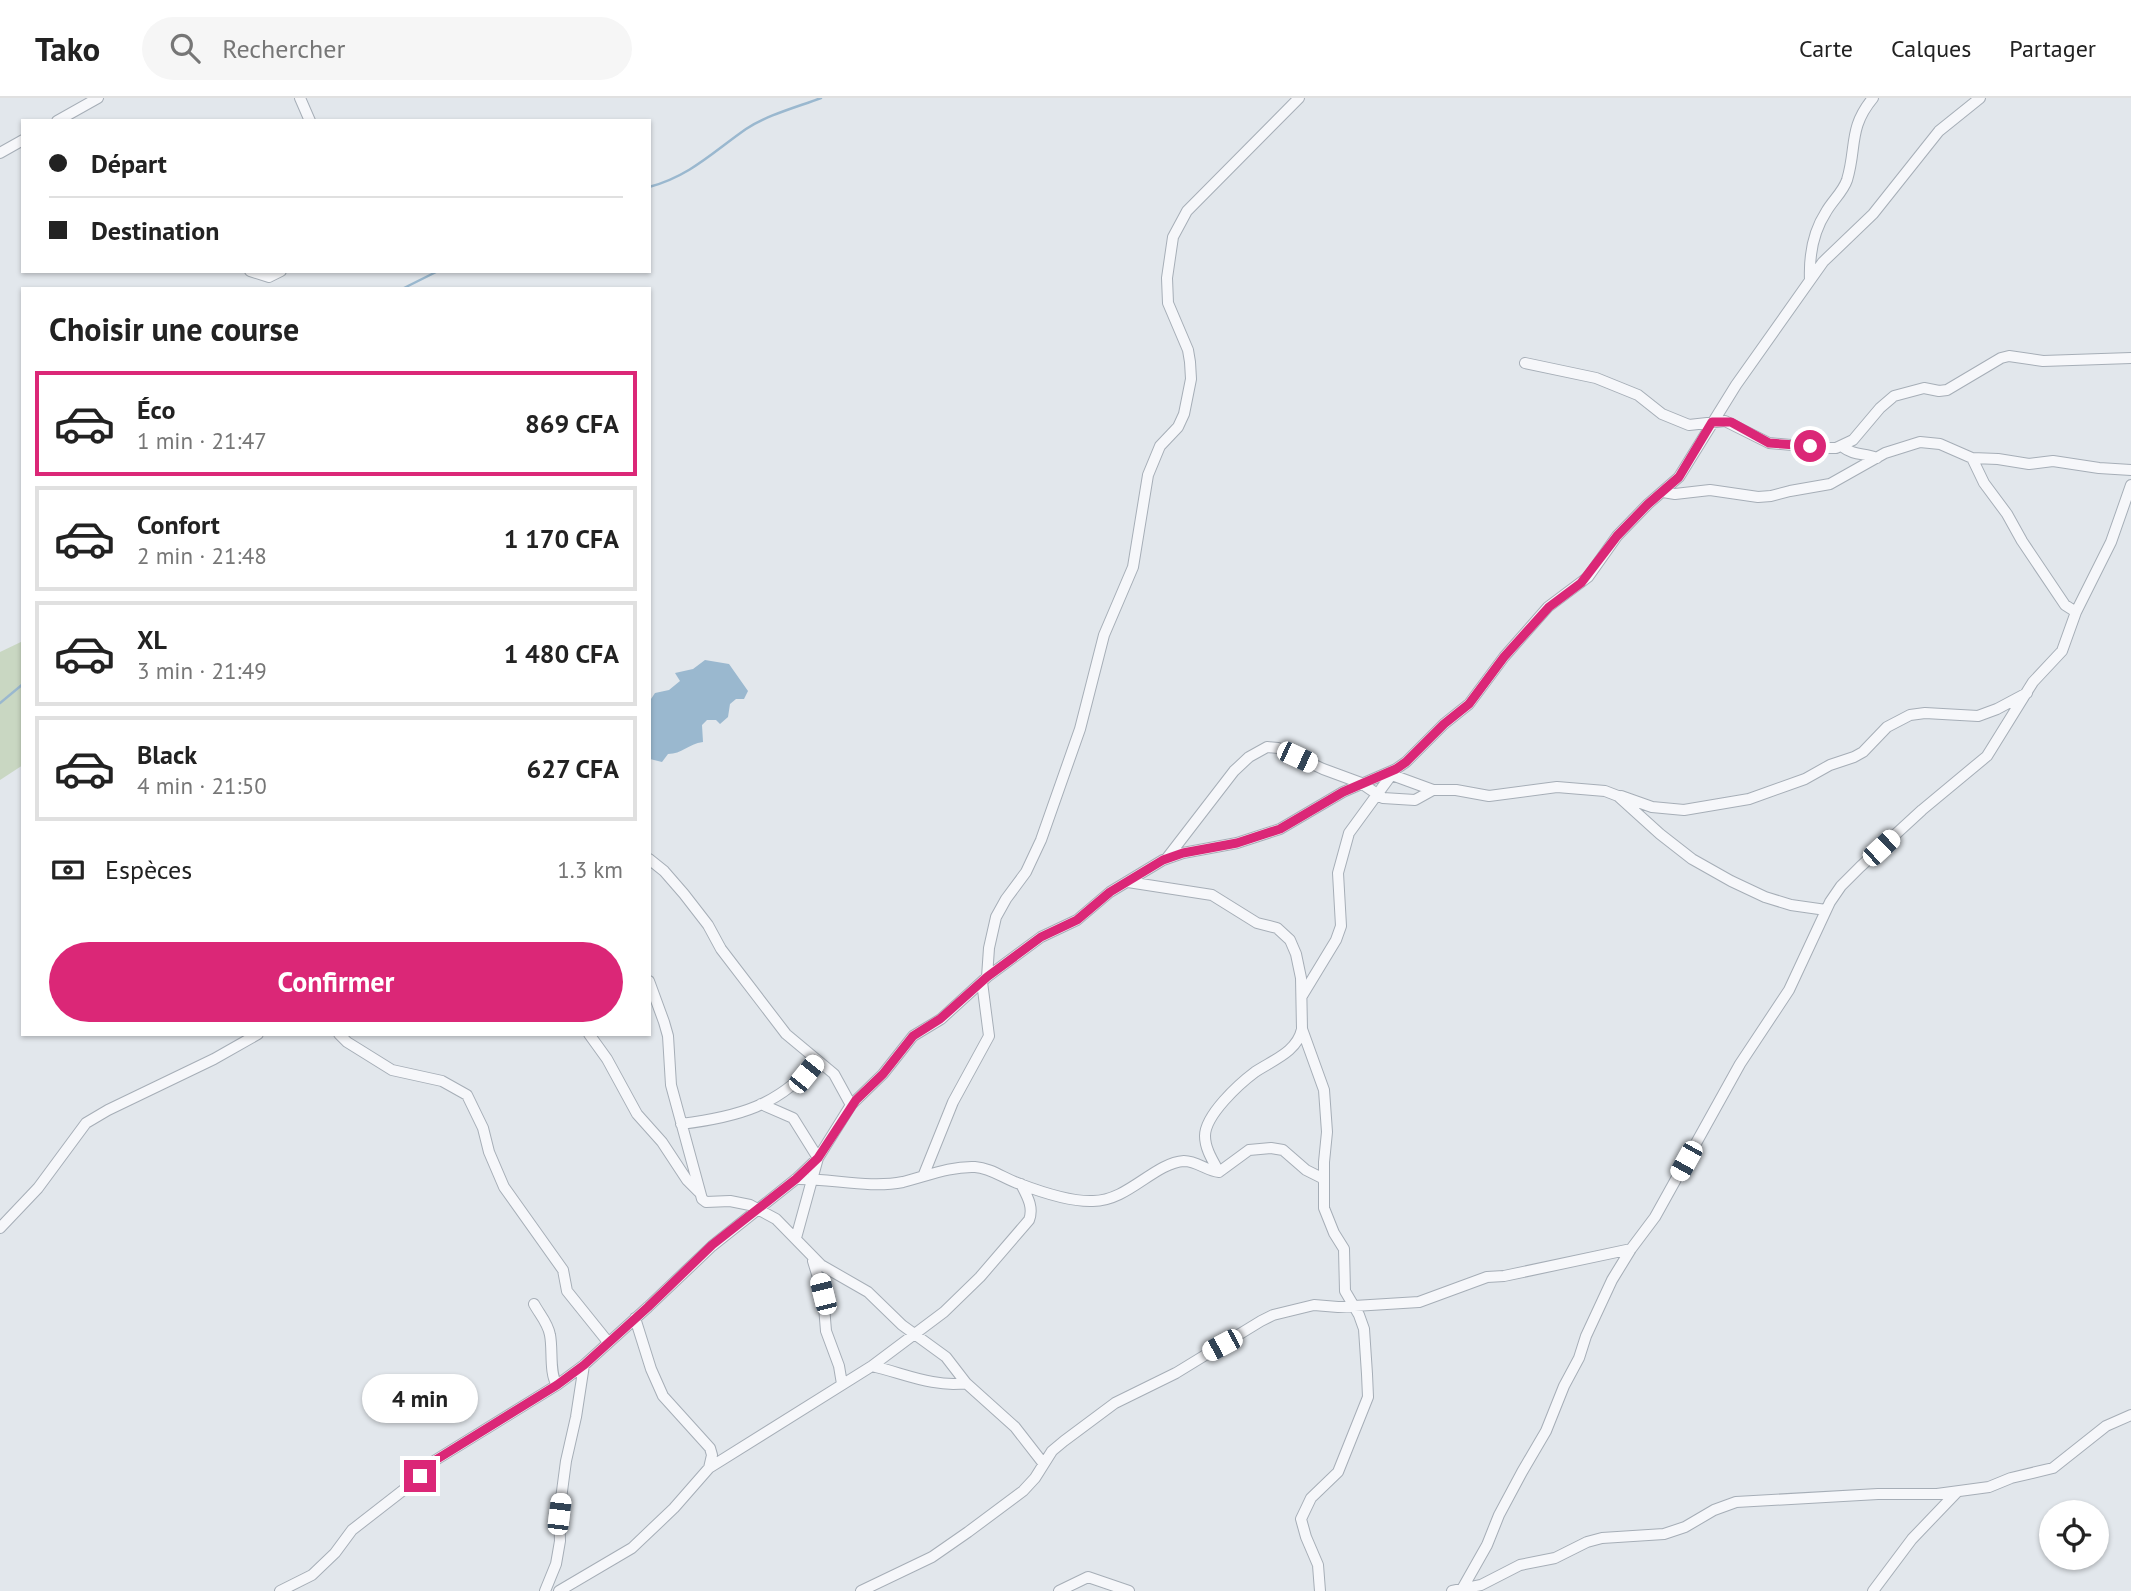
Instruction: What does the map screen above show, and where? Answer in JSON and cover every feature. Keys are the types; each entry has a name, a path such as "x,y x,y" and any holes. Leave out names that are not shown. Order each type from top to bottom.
{"street":[{"path":"61,119 98,98"},
{"path":"300,98 309,119"},
{"path":"924,1174 953,1102 989,1036 984,979 996,917 1026,872 1041,840 1080,729 1104,635 1133,566 1148,475 1160,446 1178,427 1184,414 1191,379 1190,362 1188,350 1168,303 1167,278 1173,237 1187,211 1299,98"},
{"path":"1810,280 1812,246 1819,223 1846,183 1858,122 1873,98"},
{"path":"1300,999 1336,940 1341,926 1337,884 1345,845 1356,822 1394,772 1469,704 1504,657 1549,607 1588,577 1617,536 1679,477 1773,331 1833,251 1872,215 1939,131 1980,98"},
{"path":"0,153 20,144"},
{"path":"256,273 269,277 277,273"},
{"path":"1525,363 1596,378 1638,395 1662,414 1689,425 1731,422 1760,439 1779,445 1824,448 1841,446 1853,440 1894,396 1924,388 1947,390 2001,358 2043,361 2131,358"},
{"path":"1662,492 1675,494 1718,490 1765,498 1830,484 1850,471 1898,448 1930,442 1972,458 2029,464 2053,461 2131,470"},
{"path":"1841,446 1855,454 1877,458"},
{"path":"1972,458 1984,483 2007,514 2064,605 2076,612"},
{"path":"1458,1590 1487,1545 1499,1515 1546,1431 1601,1301 1631,1249 1655,1217 1740,1064 1789,990 1826,910 1841,886 1860,867 1922,810 1982,761 2033,682 2062,650 2076,612 2111,542 2131,485"},
{"path":"280,1591 312,1575 335,1553 352,1530 406,1488 434,1461 557,1385 584,1365 712,1245 796,1179 818,1158 851,1105 883,1074 913,1036 940,1019 984,979 1041,937 1077,920 1103,897 1167,858 1267,834 1361,783 1394,772 1433,790 1456,790 1495,797 1529,790 1591,788 1652,807 1684,810 1749,799 1805,779 1836,762 1854,757 1887,727 1910,715 1925,713 1978,716 2027,693"},
{"path":"1167,858 1234,771 1262,748 1278,748 1361,783 1377,795 1394,800 1415,800 1433,790"},
{"path":"1618,796 1681,850 1731,881 1765,897 1791,905 1826,910"},
{"path":"651,861 684,894 708,925 721,949 786,1034 834,1074 851,1105"},
{"path":"1128,882 1212,895 1257,923 1277,928 1290,940 1296,954 1301,978 1302,1029 1324,1090 1327,1132 1324,1208 1344,1249 1345,1291 1364,1329 1368,1397 1338,1472 1311,1498 1301,1519 1318,1564 1320,1591"},
{"path":"651,987 666,1029 669,1076 699,1192"},
{"path":"1219,1172 1205,1137 1209,1125 1231,1092 1297,1043 1302,1029"},
{"path":"0,1228 38,1188 86,1123 214,1059 254,1036"},
{"path":"341,1036 392,1070 442,1081 467,1095 483,1128 489,1152 504,1187 563,1270 568,1291 608,1342"},
{"path":"590,1036 607,1059 637,1114 662,1142 687,1180 706,1202 730,1201 758,1208 776,1219 812,1258 831,1273 868,1292 915,1334 946,1357 966,1383 1015,1427 1043,1463"},
{"path":"681,1124 727,1118 761,1104 795,1083 817,1060"},
{"path":"761,1104 793,1118 818,1158 796,1238"},
{"path":"1219,1172 1249,1150 1271,1148 1283,1150 1306,1170 1324,1179"},
{"path":"796,1179 867,1184 902,1182 924,1174 977,1167 1021,1184 1090,1201 1105,1200 1123,1192 1177,1162 1195,1162 1219,1172"},
{"path":"559,1591 632,1548 674,1508 709,1468 872,1366 964,1294 1030,1220 1030,1205 1021,1184"},
{"path":"861,1591 948,1547 1023,1491 1035,1478 1043,1463 1064,1441 1115,1404 1175,1374 1273,1315 1308,1307 1425,1300 1488,1277 1511,1275 1631,1249"},
{"path":"812,1258 823,1294 826,1331 839,1366 842,1384"},
{"path":"534,1304 549,1331 554,1364 552,1377 557,1385"},
{"path":"635,1318 658,1386 669,1405 710,1448 712,1455 709,1468"},
{"path":"545,1591 556,1564 560,1541 559,1514 566,1461 584,1365"},
{"path":"872,1366 939,1385 966,1383"},
{"path":"1458,1590 1481,1585 1520,1565 1555,1559 1594,1540 1664,1534 1685,1527 1714,1510 1736,1502 1755,1499 1957,1492 1999,1485 2011,1478 2053,1468 2106,1426 2131,1415"},
{"path":"1873,1591 1912,1539 1957,1492"},
{"path":"1059,1591 1088,1577 1129,1591"}],"green space":[{"path":"21,642 21,766 0,780 0,652"}],"water":[{"path":"705,660 729,664 748,691 744,699 736,699 730,704 728,717 720,724 716,720 707,720 702,725 703,742 668,754 662,762 651,759 651,699 655,693 669,690 680,681 675,673 693,669"}],"waterway":[{"path":"651,186 689,170 754,124 821,98"},
{"path":"406,287 434,273"},
{"path":"0,703 21,686"}],"route":[{"path":"420,1476 434,1461 557,1385 584,1365 712,1245 796,1179 818,1158 851,1105 883,1074 913,1036 940,1019 987,977 1041,937 1077,920 1110,892 1163,860 1183,853 1237,843 1280,829 1343,792 1366,780 1386,774 1406,762 1444,724 1469,704 1504,657 1549,607 1588,577 1617,536 1648,504 1671,486 1712,422 1731,422 1769,443 1810,446"}]}
